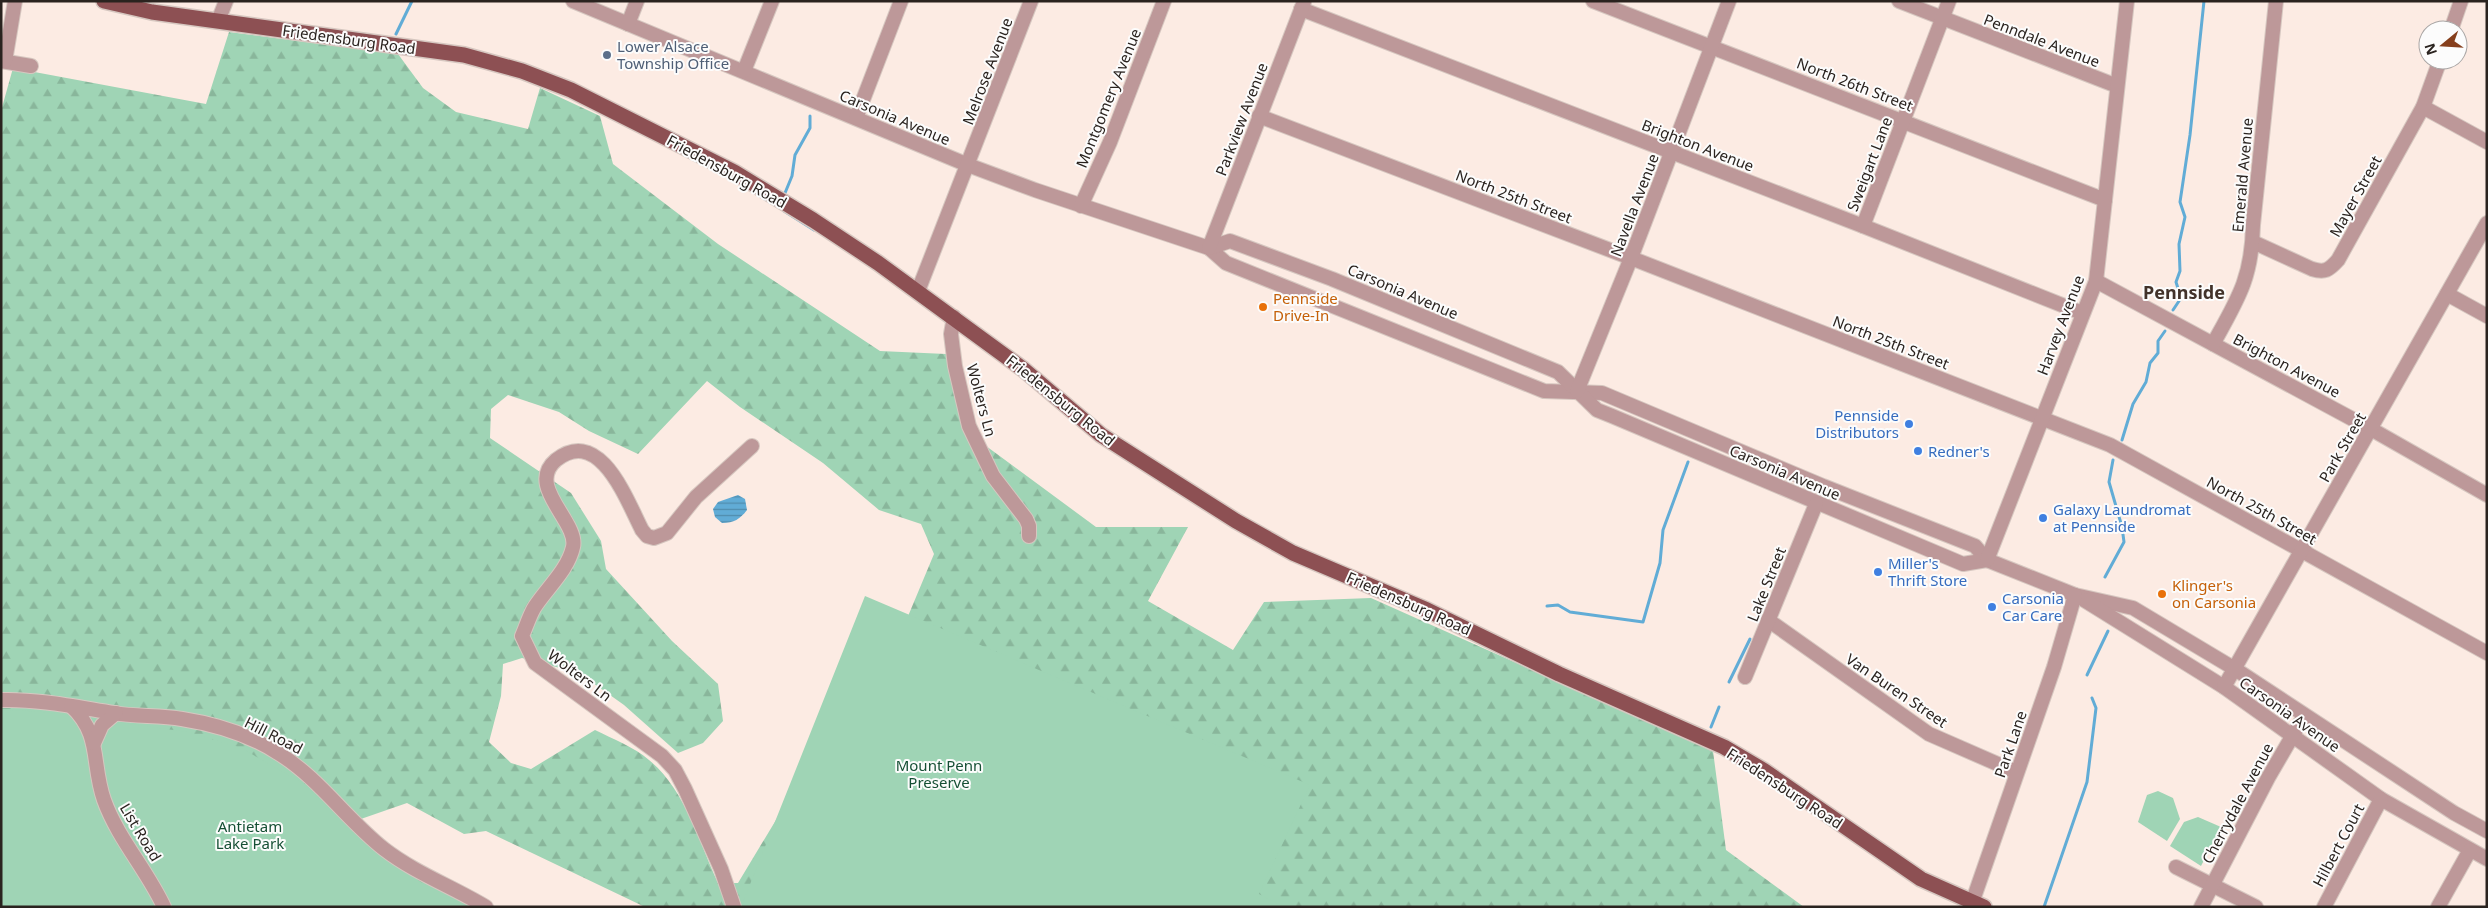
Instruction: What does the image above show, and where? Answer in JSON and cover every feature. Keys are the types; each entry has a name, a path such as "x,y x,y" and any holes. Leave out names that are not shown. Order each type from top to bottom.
{"main road":[{"name":"Friedensburg Road","path":"104,1 152,12 455,54 490,61 540,77 571,90 734,172 821,225 954,317 1023,369 1101,435 1244,526 1293,553 1427,610 1558,674 1724,747 1763,770 1921,879 1978,905"}],"street":[{"path":"15,1 3,61 31,66"},
{"path":"218,21 226,1"},
{"name":"Carsonia Avenue","path":"574,1 968,165 1081,206 1209,248 1226,263 1544,391 1602,393 1823,486 1975,546 1987,560 2075,594 2133,608 2234,669 2454,813 2487,831"},
{"path":"628,24 637,1"},
{"path":"744,71 772,1"},
{"path":"856,118 900,1"},
{"name":"Melrose Avenue","path":"918,291 1031,1"},
{"name":"Montgomery Avenue","path":"1081,206 1110,142 1164,1"},
{"name":"North 26th Street","path":"1593,1 2105,200"},
{"name":"Navella Avenue","path":"1577,391 1631,258 1729,1"},
{"name":"Penndale Avenue","path":"1899,1 2117,86"},
{"name":"Sweigart Lane","path":"1862,226 1949,1"},
{"name":"Harvey Avenue","path":"1987,560 2096,281 2127,1"},
{"name":"Emerald Avenue","path":"2213,344 2241,295 2251,261 2276,1"},
{"path":"2454,20 2461,1"},
{"name":"Parkview Avenue","path":"1209,248 1303,5"},
{"name":"Brighton Avenue","path":"1303,5 2082,314"},
{"name":"Mayer Street","path":"2253,242 2320,272 2328,270 2338,260 2423,107 2436,70"},
{"path":"2423,107 2487,142"},
{"name":"North 25th Street","path":"1259,116 1631,258 2110,445 2487,653"},
{"name":"Park Street","path":"2224,687 2487,223"},
{"name":"Carsonia Avenue","path":"1209,248 1230,241 1332,279 1558,372 1597,410 1816,504 1963,564 1987,560"},
{"name":"Brighton Avenue","path":"2096,281 2371,429 2487,495"},
{"path":"2447,294 2487,316"},
{"name":"Wolters Ln","path":"954,317 951,334 955,366 969,426 993,476 1026,519 1029,526 1029,536"},
{"name":"Wolters Ln","path":"734,907 721,869 675,770 662,756 536,663 522,636 534,610 568,560 574,546 571,532 548,486 548,475 554,462 562,456 580,452 592,454 598,458 613,475 642,530 648,536 654,538 667,533 696,496 752,446"},
{"name":"Lake Street","path":"1746,677 1816,504"},
{"name":"Carsonia Avenue","path":"2075,594 2224,687 2381,799 2487,859"},
{"name":"Park Lane","path":"1978,905 2016,772 2054,667 2075,594"},
{"name":"Van Buren Street","path":"1768,620 1930,734 2016,772"},
{"name":"Hill Road","path":"1,700 25,699 116,714 181,719 228,730 276,751 304,770 362,830 386,850 417,870 486,907"},
{"name":"List Road","path":"71,706 87,723 94,742 99,786 107,808 164,907"},
{"path":"94,742 102,724 116,714"},
{"name":"Cherrydale Avenue","path":"2201,907 2304,716"},
{"name":"Hilbert Court","path":"2324,907 2381,799"},
{"path":"2438,907 2470,850"},
{"path":"2176,867 2256,907"}],"green space":[{"path":"229,32 398,54 423,88 456,112 528,129 540,88 600,116 613,164 718,244 880,351 946,354 982,443 1096,527 1188,527 1148,601 1233,650 1264,602 1371,598 1713,751 1726,850 1804,907 645,907 486,831 464,834 407,803 358,820 388,847 495,907 1,907 1,111 13,68 206,104","holes":["707,381 740,407 823,463 879,510 921,524 934,554 906,621 782,810 738,883 718,883 682,801 662,772 637,751 595,730 531,769 511,763 489,742 501,696 503,664 522,658 579,673 624,705 678,753 703,743 723,721 718,684 672,641 606,569 601,541 571,493 490,438 491,409 508,395 559,412 589,431 638,454"]},
{"name":"Mount Penn Preserve","path":"865,596 1310,785 1259,894 1284,907 741,907"},
{"name":"Antietam Lake Park","path":"1,711 43,712 188,732 241,748 304,784 388,860 421,882 469,907 1,907"},
{"path":"2158,791 2173,798 2180,819 2167,841 2138,822 2147,795"},
{"path":"2198,817 2221,827 2201,866 2170,846 2184,822"}],"water":[{"path":"738,495 745,499 747,510 736,520 722,523 715,517 713,509 718,502"}],"waterway":[{"path":"396,34 412,1"},
{"path":"2173,310 2181,298 2176,282 2180,271 2179,244 2185,217 2180,202 2190,135 2204,1"},
{"path":"785,193 792,176 795,155 810,128 810,116"},
{"path":"784,211 814,230"},
{"path":"2122,440 2133,404 2146,382 2150,363 2158,353 2158,341 2165,331"},
{"path":"2105,577 2124,542 2122,527 2109,482 2113,460"},
{"path":"1547,606 1558,605 1570,612 1643,622 1660,563 1663,530 1688,462"},
{"path":"2087,675 2108,631"},
{"path":"1729,682 1750,639"},
{"path":"2044,907 2087,782 2096,708 2092,698"},
{"path":"1711,727 1719,707"}],"place":[{"name":"Lower Alsace Township Office","path":"607,55"},
{"name":"Pennside Drive-In","path":"1263,307"},
{"name":"Pennside Distributors","path":"1909,424"},
{"name":"Redner's","path":"1918,451"},
{"name":"Galaxy Laundromat at Pennside","path":"2043,518"},
{"name":"Miller's Thrift Store","path":"1878,572"},
{"name":"Klinger's on Carsonia","path":"2162,594"},
{"name":"Carsonia Car Care","path":"1992,607"}],"district":[{"name":"Pennside","path":"2184,292"}]}
